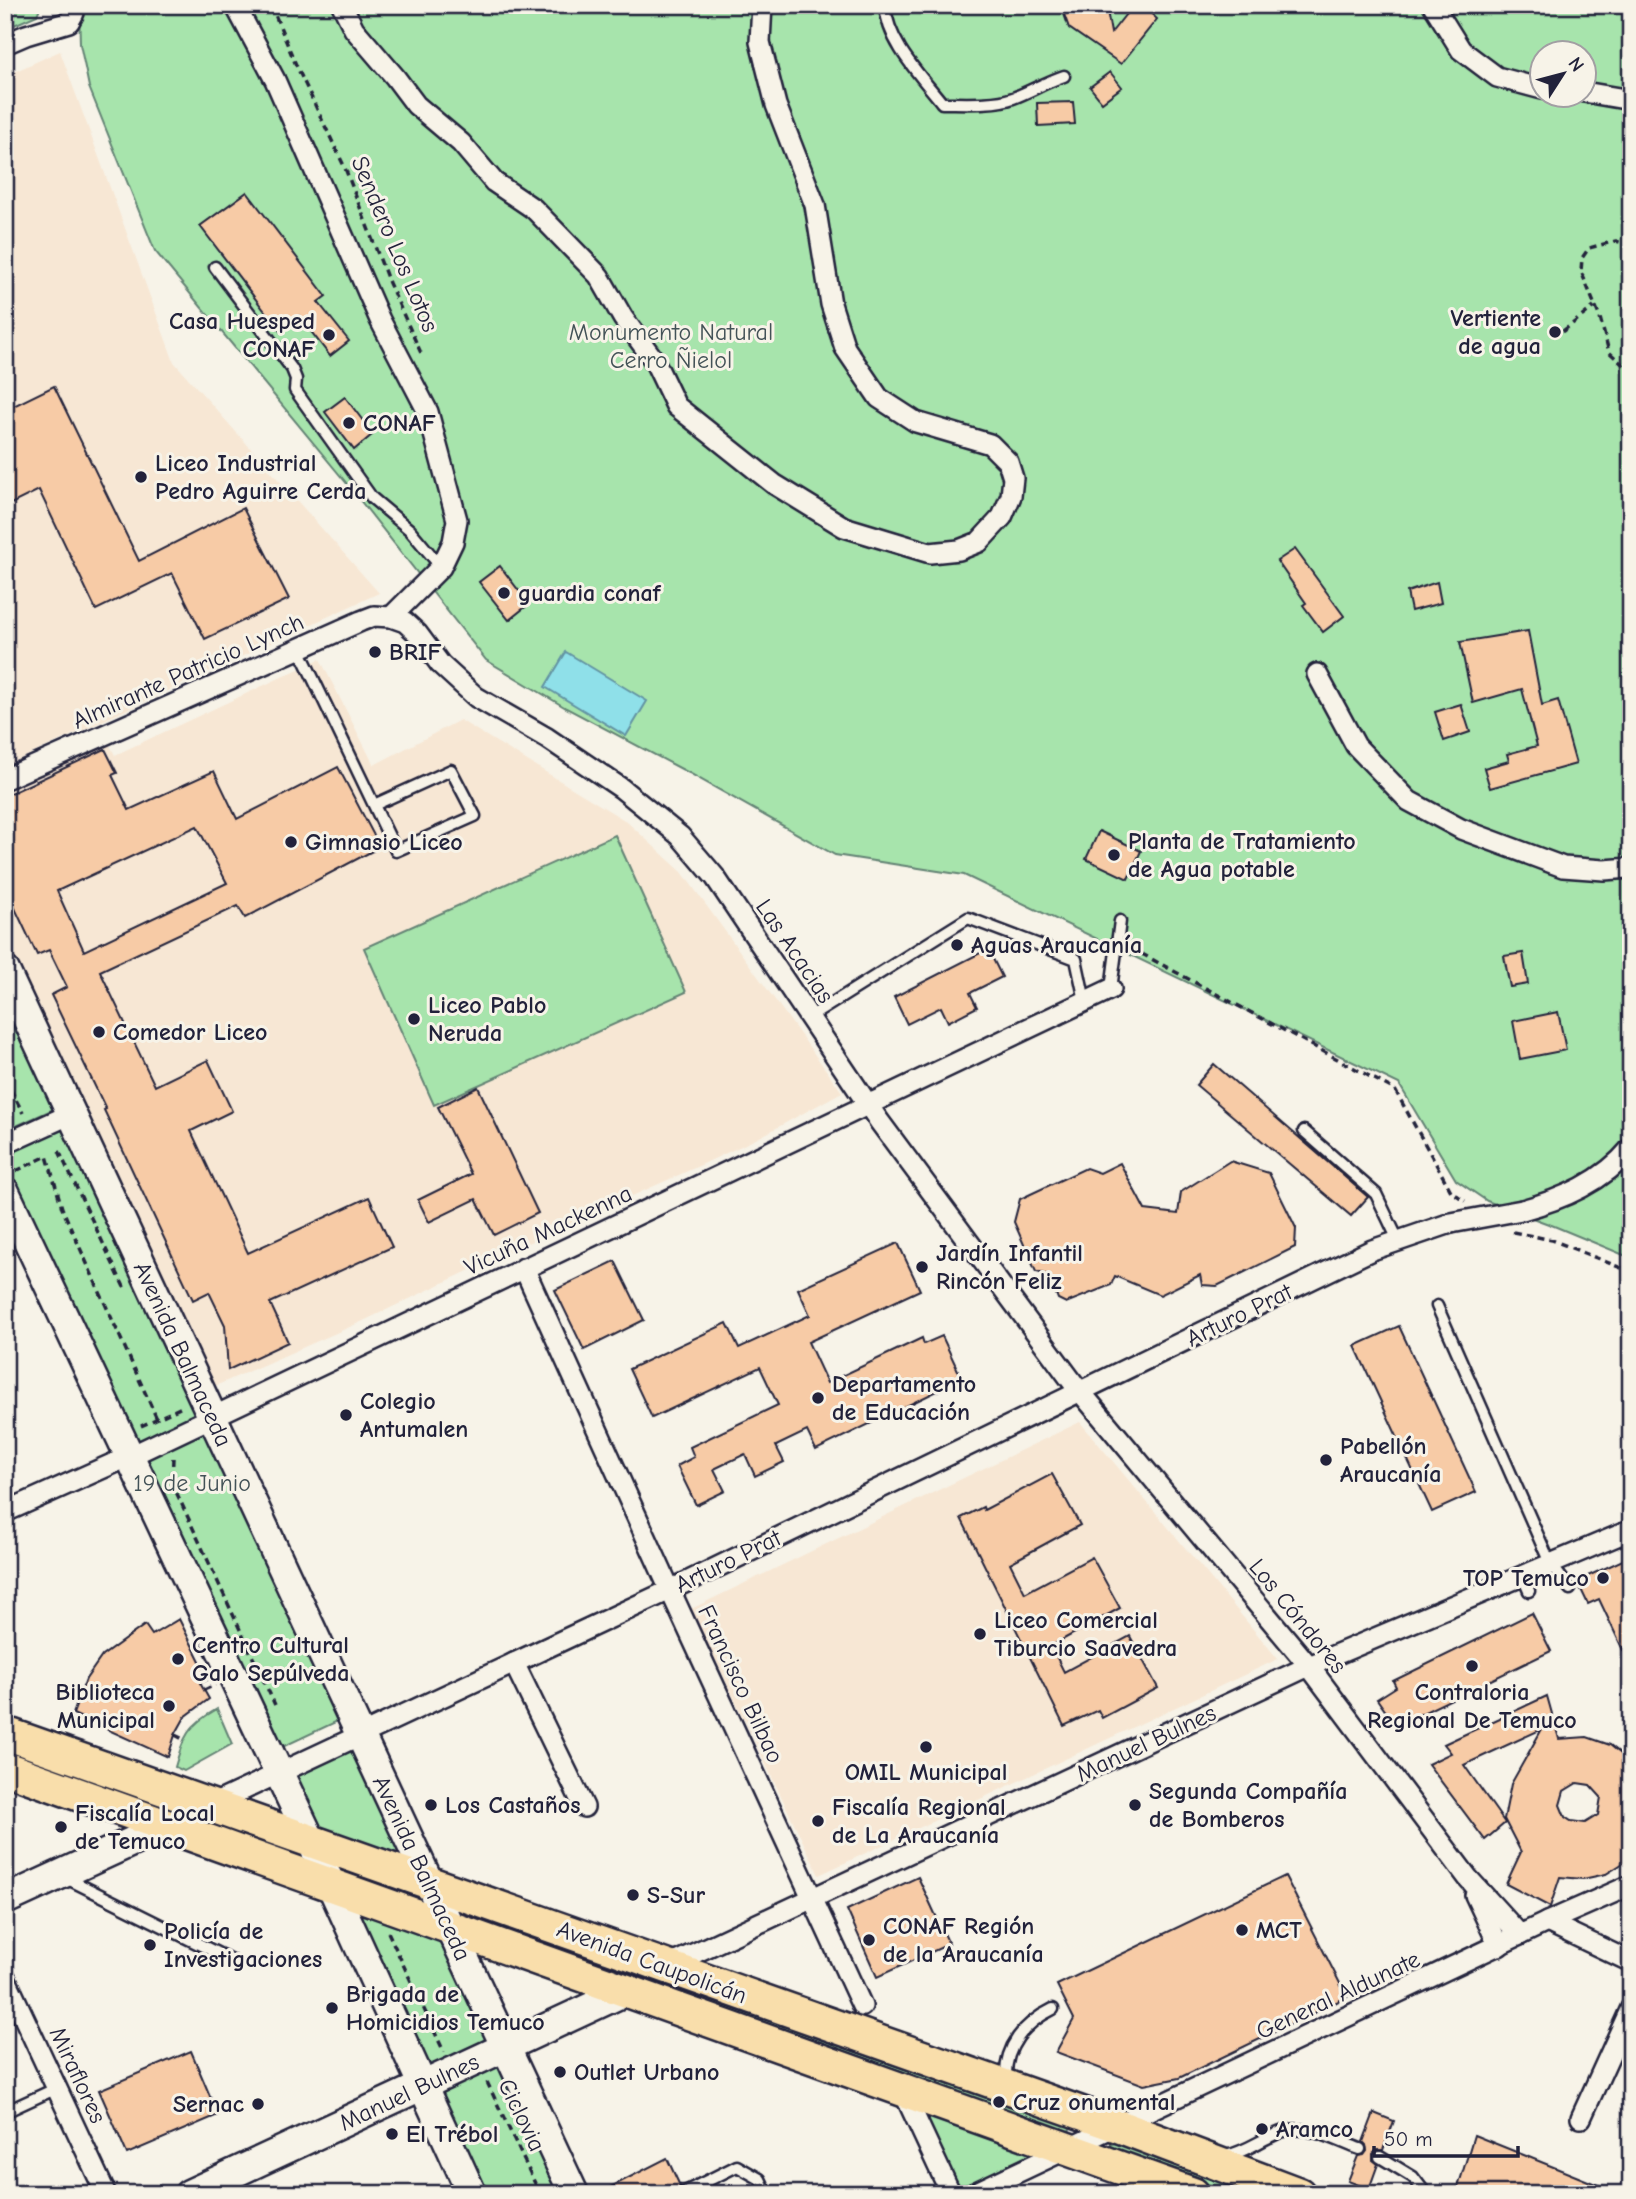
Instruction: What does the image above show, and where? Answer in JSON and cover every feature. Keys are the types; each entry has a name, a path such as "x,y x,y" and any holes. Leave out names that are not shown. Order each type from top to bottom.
{"main road":[{"name":"Avenida Balmaceda","path":"5,971 574,2194"},
{"path":"5,1192 279,1772 472,2194"},
{"name":"Avenida Caupolicán","path":"5,1733 1118,2126 1299,2194"},
{"name":"Avenida Caupolicán","path":"5,1768 1192,2194"},
{"name":"Arturo Prat","path":"5,1900 164,1827"},
{"path":"628,1990 657,1980 699,1979"},
{"name":"Manuel Bulnes","path":"189,2194 628,1990"}],"street":[{"path":"5,44 69,22 74,13 72,5"},
{"path":"235,5 275,80 380,320 428,412 457,520 453,542 441,567 391,617"},
{"path":"342,5 354,29 396,77 416,105 461,144 494,182 534,209 599,275 623,318 654,360 676,406 774,485 844,527 930,553 959,550 979,542 1002,517 1011,496 1013,478 1008,462 990,444 916,422 879,398 845,348 831,303 816,205 776,105 760,42 762,5"},
{"path":"1433,5 1461,50 1497,76 1528,85"},
{"path":"1598,94 1631,100"},
{"name":"Almirante Patricio Lynch","path":"5,779 374,615 391,617"},
{"name":"Las Acacias","path":"391,617 405,622 440,664 476,697 547,738 621,788 680,836 715,877 868,1104 1080,1392"},
{"path":"1317,674 1356,746 1409,801 1461,829 1563,867 1604,870 1631,868"},
{"name":"Vicuña Mackenna","path":"5,1512 212,1417 1111,989"},
{"path":"5,1144 71,1114"},
{"name":"Arturo Prat","path":"164,1827 670,1590 1398,1240 1451,1223 1557,1201 1588,1184 1621,1160 1631,1149"},
{"name":"Francisco Bilbao","path":"524,1268 862,2006"},
{"name":"Los Cóndores","path":"1080,1392 1309,1666 1468,1878 1520,1935"},
{"name":"Manuel Bulnes","path":"665,1967 1309,1666 1525,1583 1550,1563 1631,1530"},
{"path":"514,1663 584,1807"},
{"name":"Los Cóndores","path":"1468,1878 1499,1946"},
{"name":"General Aldunate","path":"972,2194 1547,1922 1631,1885"},
{"path":"1547,1922 1631,1962"},
{"name":"Miraflores","path":"5,1977 106,2194"},
{"path":"1581,2118 1631,2008"},
{"path":"903,2091 951,2194"},
{"path":"1067,2150 1078,2112"}],"lane":[{"path":"885,5 886,15 898,43 942,103 1011,99 1044,82 1064,76"},
{"path":"215,267 292,369 296,379 295,390 372,498 410,530 441,567"},
{"path":"299,649 396,851 475,816 451,770 374,804"},
{"path":"810,1017 968,918 1076,959 1085,1001"},
{"path":"1111,989 1120,921"},
{"path":"1304,1130 1376,1194 1398,1240"},
{"path":"1437,1306 1550,1563 1570,1589"},
{"path":"61,1875 239,1964"},
{"path":"1007,2088 1008,2059 1020,2034 1029,2023 1053,2008"},
{"path":"5,2112 57,2088"},
{"path":"1206,2161 1240,2153 1275,2134 1291,2129 1313,2132 1360,2149"},
{"path":"1380,2157 1413,2177 1426,2194"},
{"path":"681,2194 737,2166 760,2179 767,2194"}],"path":[{"name":"Sendero Los Lotos","path":"271,5 345,168 389,283 422,357"},
{"path":"1631,246 1616,241 1589,248 1582,258 1581,271 1600,318 1609,352 1631,372"},
{"path":"1551,334 1563,331 1594,307"},
{"path":"1117,940 1395,1090 1451,1191 1470,1204"},
{"path":"5,1079 25,1112 5,1120"},
{"path":"5,1175 59,1151 129,1298"},
{"path":"47,1156 62,1208 158,1419 139,1427"},
{"path":"1509,1231 1552,1240 1631,1272"},
{"path":"176,1396 181,1408"},
{"path":"173,1458 172,1483 276,1708"},
{"path":"175,1735 183,1739"},
{"path":"384,1923 453,2071"},
{"name":"Ciclovia","path":"482,2071 540,2194"}],"shaded area":[{"name":"Liceo Industrial Pedro Aguirre Cerda","path":"60,51 174,362 379,593 5,766 5,76"},
{"name":"Liceo Pablo Neruda","path":"320,659 374,765 460,720 626,821 682,872 842,1092 758,1138 701,1165 361,1322 213,1387 5,946 5,787 107,740 115,755"},
{"name":"Liceo Comercial Tiburcio Saavedra","path":"1080,1422 1278,1659 819,1875 691,1609"}],"green space":[{"path":"5,5 41,5 37,15 5,29"},
{"name":"Monumento Natural Cerro Ñielol","path":"79,5 1631,5 1631,1258 1487,1201 1456,1180 1399,1084 964,875 835,855 566,708 486,660 348,485 155,251 89,87 80,44"},
{"path":"615,835 686,992 434,1105 364,948"},
{"path":"5,998 56,1108 5,1131"},
{"path":"67,1125 200,1411 133,1445 5,1172 5,1154"},
{"name":"19 de Junio","path":"209,1424 344,1718 276,1750 141,1458"},
{"path":"217,1709 232,1744 184,1771 175,1767 188,1733 199,1721"},
{"path":"356,1745 414,1869 317,1837 289,1776"},
{"path":"213,1817 293,1846 298,1861 194,1826"},
{"path":"337,1863 422,1892 431,1911 345,1880"},
{"path":"441,1893 1072,2118 1067,2143 456,1924"},
{"path":"340,1894 448,1933 493,2043 427,2075"},
{"path":"499,2058 565,2194 483,2194 436,2086"},
{"path":"918,2103 1050,2150 957,2190"},
{"path":"1129,2137 1278,2194 1213,2194 1096,2151"}],"water":[{"path":"566,652 647,701 626,736 545,687"}],"building":[{"path":"1067,5 1106,5 1111,33 1133,5 1142,5 1157,19 1121,64 1069,28 1064,14"},
{"path":"1110,72 1122,87 1102,102 1090,87"},
{"path":"1073,102 1075,124 1038,126 1037,103"},
{"path":"247,192 326,296 318,302 349,341 330,356 299,316 280,331 200,226"},
{"path":"54,386 139,561 243,508 289,599 205,639 172,573 96,610 39,490 5,507 5,410"},
{"name":"CONAF","path":"345,397 373,434 354,450 325,412"},
{"path":"1295,549 1344,616 1323,632 1303,605 1306,603 1277,561"},
{"name":"guardia conaf","path":"500,566 529,604 509,620 479,582"},
{"path":"1437,582 1441,603 1411,611 1407,592"},
{"path":"1528,631 1542,705 1558,700 1576,764 1490,788 1484,768 1509,761 1507,754 1537,746 1522,689 1473,703 1460,642"},
{"path":"1461,704 1470,732 1444,741 1435,712"},
{"path":"105,749 117,773 112,775 129,810 214,771 237,819 338,767 380,847 245,918 238,906 100,971 155,1086 208,1060 232,1111 191,1131 248,1253 369,1197 392,1247 270,1303 288,1342 228,1370 225,1325 209,1292 193,1300 51,995 67,987 49,950 37,955 5,887 5,796","holes":["197,826 227,883 84,951 57,891"]},
{"name":"Planta de Tratamiento de Agua potable","path":"1099,831 1141,851 1128,879 1086,859"},
{"path":"988,949 1002,977 970,993 977,1007 948,1022 941,1007 907,1024 894,997"},
{"path":"1523,953 1528,984 1510,987 1504,956"},
{"path":"1558,1012 1566,1050 1520,1059 1513,1021"},
{"path":"1214,1064 1368,1197 1351,1216 1196,1085"},
{"path":"478,1087 538,1213 494,1235 476,1199 429,1222 418,1200 471,1174 438,1107"},
{"path":"1230,1161 1269,1173 1296,1228 1295,1247 1217,1286 1202,1285 1200,1275 1160,1295 1115,1276 1111,1285 1066,1303 1058,1299 1049,1275 1036,1272 1014,1222 1020,1199 1086,1168 1100,1173 1120,1163 1145,1210 1178,1214 1181,1192"},
{"path":"898,1243 920,1290 808,1342 827,1383 922,1338 924,1344 942,1336 962,1379 816,1450 807,1431 776,1446 784,1462 755,1476 745,1454 714,1469 725,1491 696,1505 677,1466 694,1457 690,1447 778,1405 760,1367 652,1418 629,1369 727,1323 739,1348 810,1315 798,1289"},
{"path":"615,1261 644,1320 584,1350 555,1290"},
{"path":"1399,1326 1476,1492 1432,1512 1355,1346"},
{"path":"1052,1474 1080,1525 1010,1563 1025,1593 1092,1557 1120,1608 1051,1646 1064,1672 1130,1636 1158,1688 1102,1718 1098,1710 1064,1726 961,1518 983,1507 984,1510"},
{"path":"1627,1558 1631,1566 1631,1667 1599,1599 1588,1604 1577,1581"},
{"name":"Contraloria Regional De Temuco","path":"1532,1613 1551,1651 1396,1726 1377,1699 1396,1687 1393,1681"},
{"path":"179,1619 209,1679 200,1683 209,1699 185,1717 175,1735 168,1757 73,1714 86,1679 102,1656 145,1625 152,1635"},
{"path":"1547,1696 1559,1739 1587,1737 1610,1745 1631,1762 1631,1855 1606,1874 1583,1879 1560,1877 1550,1907 1506,1884 1521,1852 1504,1819 1511,1784 1542,1729 1464,1765 1505,1823 1485,1840 1428,1764 1451,1753 1444,1744","holes":["1577,1783 1590,1785 1601,1797 1598,1815 1585,1823 1571,1821 1565,1817 1560,1805 1564,1791"]},
{"name":"MCT","path":"1285,1876 1347,1997 1179,2078 1144,2085 1056,2052 1074,2019 1057,1985"},
{"path":"918,1877 949,1944 877,1977 847,1910"},
{"path":"191,2051 218,2115 127,2154 99,2090"},
{"path":"1374,2113 1394,2121 1383,2150 1377,2150 1373,2154 1373,2160 1378,2164 1369,2189 1348,2181 1358,2156 1367,2151 1363,2142"},
{"path":"1474,2135 1618,2193 1618,2194 1456,2194"},
{"path":"667,2158 680,2186 674,2194 597,2194"}],"place":[{"name":"Vertiente de agua","path":"1555,332"},
{"name":"Casa Huesped CONAF","path":"329,335"},
{"name":"CONAF","path":"349,423"},
{"name":"Liceo Industrial Pedro Aguirre Cerda","path":"141,477"},
{"name":"guardia conaf","path":"504,593"},
{"name":"BRIF","path":"375,652"},
{"name":"Gimnasio Liceo","path":"291,842"},
{"name":"Planta de Tratamiento de Agua potable","path":"1114,855"},
{"name":"Aguas Araucanía","path":"957,945"},
{"name":"Liceo Pablo Neruda","path":"414,1019"},
{"name":"Comedor Liceo","path":"99,1032"},
{"name":"Jardín Infantil Rincón Feliz","path":"922,1267"},
{"name":"Departamento de Educación","path":"818,1398"},
{"name":"Colegio Antumalen","path":"346,1415"},
{"name":"Pabellón Araucanía","path":"1326,1460"},
{"name":"TOP Temuco","path":"1603,1578"},
{"name":"Liceo Comercial Tiburcio Saavedra","path":"980,1634"},
{"name":"Centro Cultural Galo Sepúlveda","path":"178,1659"},
{"name":"Contraloria Regional De Temuco","path":"1472,1666"},
{"name":"Biblioteca Municipal","path":"169,1706"},
{"name":"OMIL Municipal","path":"926,1747"},
{"name":"Los Castaños","path":"431,1805"},
{"name":"Segunda Compañía de Bomberos","path":"1135,1805"},
{"name":"Fiscalía Regional de La Araucanía","path":"818,1821"},
{"name":"Fiscalía Local de Temuco","path":"61,1827"},
{"name":"S-Sur","path":"633,1895"},
{"name":"MCT","path":"1242,1930"},
{"name":"CONAF Región de la Araucanía","path":"869,1940"},
{"name":"Policía de Investigaciones","path":"150,1945"},
{"name":"Brigada de Homicidios Temuco","path":"332,2008"},
{"name":"Outlet Urbano","path":"560,2072"},
{"name":"Cruz onumental","path":"999,2102"},
{"name":"Sernac","path":"258,2104"},
{"name":"Aramco","path":"1262,2129"},
{"name":"El Trébol","path":"392,2134"}]}
